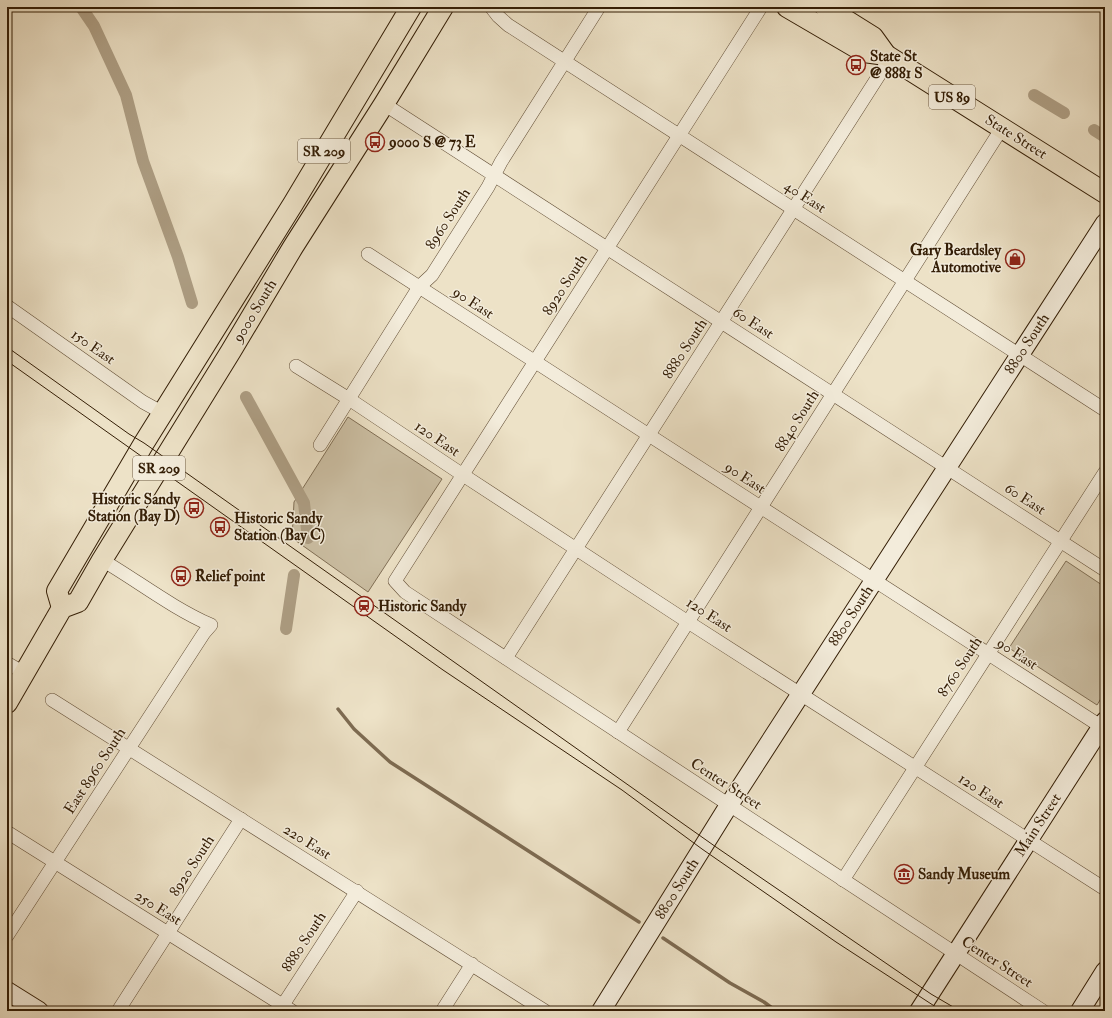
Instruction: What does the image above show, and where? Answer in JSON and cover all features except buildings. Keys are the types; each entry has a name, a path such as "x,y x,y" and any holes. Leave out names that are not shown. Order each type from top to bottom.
{"main road":[{"name":"9000 South","path":"411,7 293,204 138,453 57,591 62,608 78,602 102,560 216,376 293,247 384,104 442,7"},
{"name":"State Street","path":"787,7 864,52 888,56"},
{"name":"State Street","path":"825,7 873,37 888,56 1105,193"},
{"path":"293,247 309,200 339,151 340,148 338,142 332,137"},
{"path":"163,413 176,409 216,376"},
{"path":"7,702 62,608"}],"street":[{"name":"40 East","path":"491,7 508,26 1105,410"},
{"name":"8960 South","path":"320,445 419,287 432,275 599,7"},
{"name":"8920 South","path":"395,581 761,7"},
{"name":"8880 South","path":"506,658 793,209 888,56"},
{"name":"60 East","path":"384,104 1105,570"},
{"name":"8840 South","path":"618,732 1002,128"},
{"name":"8800 South","path":"601,1011 729,805 1105,223"},
{"name":"90 East","path":"368,254 988,654 1104,726"},
{"name":"150 East","path":"7,306 137,397 163,413"},
{"name":"120 East","path":"296,366 349,399 462,475 688,622 1105,889"},
{"name":"8760 South","path":"843,880 1105,472"},
{"name":"East 8960 South","path":"7,936 204,633 211,625 168,602 102,560"},
{"name":"Center Street","path":"395,581 405,592 1043,1011"},
{"path":"7,663 24,673"},
{"name":"220 East","path":"52,700 545,1011"},
{"name":"Main Street","path":"919,1011 1104,726"},
{"name":"8920 South","path":"118,1011 241,819"},
{"name":"250 East","path":"7,832 55,861 285,1009"},
{"name":"8880 South","path":"285,1009 356,891"},
{"path":"442,1011 472,964"},
{"path":"1080,1011 1105,971"},
{"path":"7,991 39,1011"}],"shaded area":[{"path":"348,417 442,479 368,592 292,538 294,502"},
{"path":"1066,561 1105,587 1105,692 1097,705 1009,648"}],"waterway":[{"path":"81,7 94,26 126,95 143,161 178,257 192,303"},
{"path":"1034,95 1064,113"},
{"path":"1094,130 1105,137"},
{"path":"246,397 304,503 308,538"},
{"path":"286,629 294,575"},
{"path":"338,709 354,729 390,762 639,922"},
{"path":"663,938 730,983 764,1002 776,1011"}],"tram line":[{"path":"7,347 716,847 931,994 960,1011"},
{"path":"7,361 443,670 622,790 702,849 836,942 942,1011"}],"place":[{"name":"State St @ 8881 S","path":"856,65"},
{"name":"9000 S @ 73 E","path":"375,142"},
{"name":"Gary Beardsley Automotive","path":"1015,259"},
{"name":"Historic Sandy Station (Bay D)","path":"194,508"},
{"name":"Historic Sandy Station (Bay C)","path":"220,527"},
{"name":"Relief point","path":"181,576"},
{"name":"Historic Sandy","path":"364,606"},
{"name":"Sandy Museum","path":"904,874"}]}
